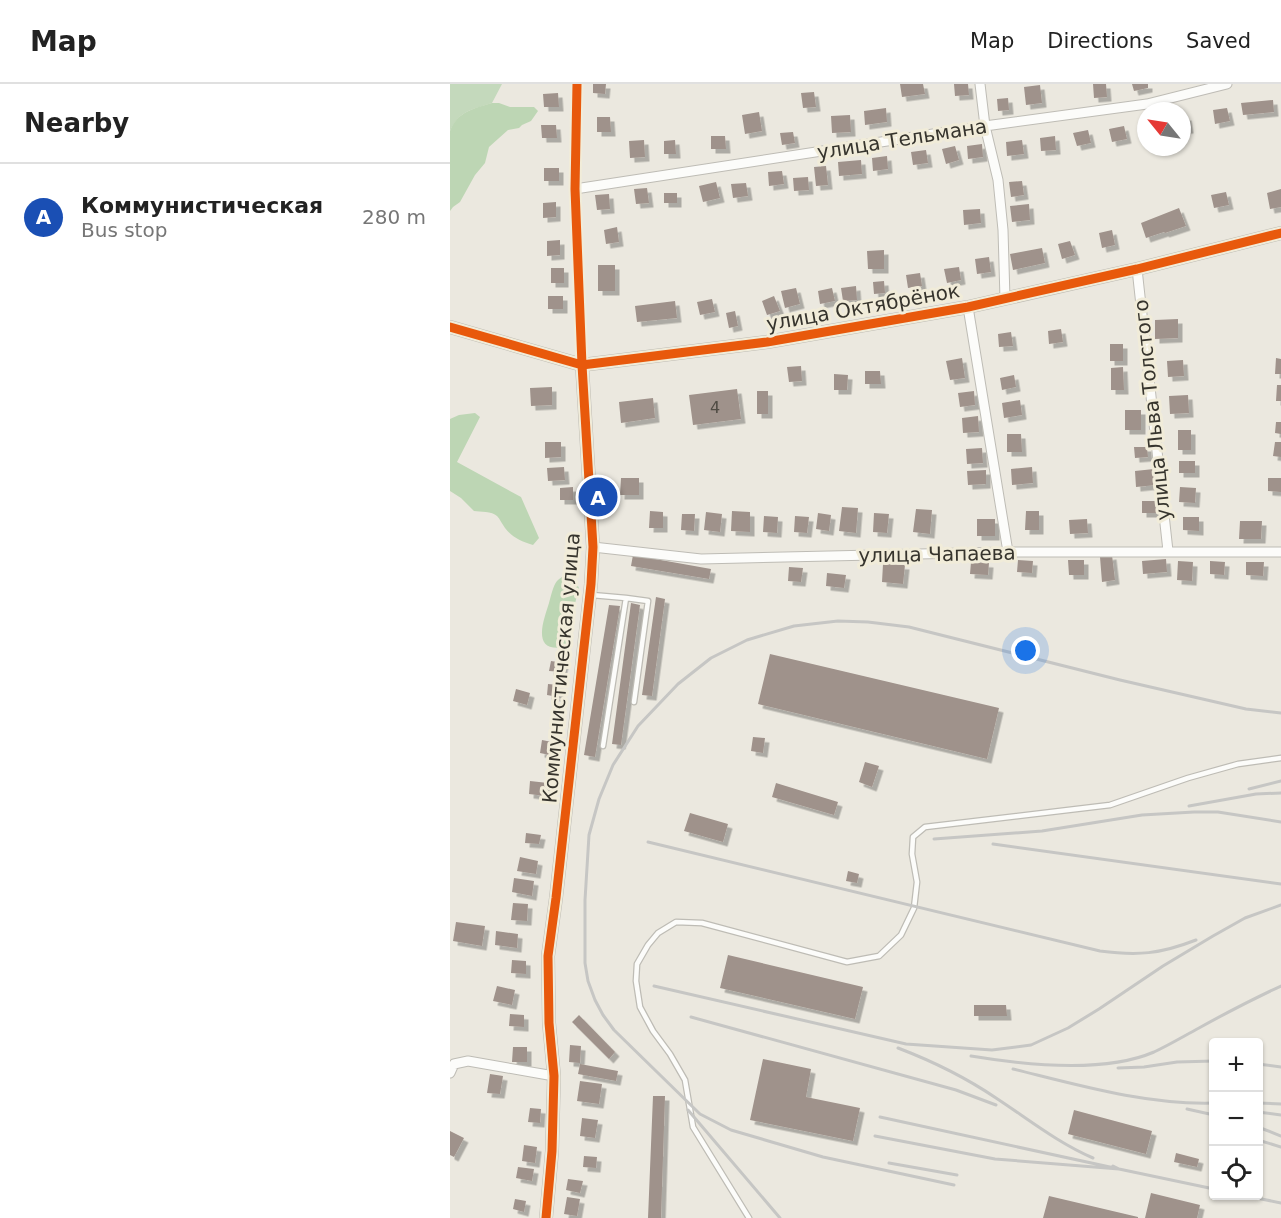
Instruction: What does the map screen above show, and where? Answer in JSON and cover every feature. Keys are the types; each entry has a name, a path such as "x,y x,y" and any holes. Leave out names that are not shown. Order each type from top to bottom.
{"street":[{"name":"Коммунистическая улица","path":"546,1218 552,1151 554,1076 549,1023 548,956 590,595 593,547 582,365 575,189 577,84"},
{"path":"980,84 985,126 999,190 1005,299"},
{"name":"улица Тельмана","path":"575,189 985,126 1147,104 1227,84"},
{"name":"улица Октябрёнок","path":"450,327 582,365 766,342 968,307 1137,269 1281,233"},
{"name":"улица Льва Толстого","path":"1137,269 1168,551"},
{"path":"968,307 1008,552"},
{"name":"улица Чапаева","path":"593,547 701,559 1008,552 1281,552"},
{"path":"451,1067 468,1061 554,1076"}],"lane":[{"path":"590,595 648,601 634,702"},
{"path":"603,746 626,598"},
{"path":"749,1218 693,1127 686,1080 640,1007 636,981 638,964 648,945 658,933 676,922 702,923 848,962 879,956 901,934 914,908 917,882 912,854 913,837 925,827 1110,805 1188,778 1238,764 1281,758"}],"green space":[{"path":"450,84 502,84 492,103 472,109 462,115 450,131"},
{"path":"492,103 510,107 534,107 538,111 531,121 519,128 508,130 489,147 485,163 475,175 460,202 450,211 450,131 462,115 472,109"},
{"path":"475,413 480,417 457,462 521,497 539,538 533,545 511,534 495,514 474,511 450,491 450,419"},
{"path":"565,575 574,578 579,588 571,619 573,629 565,647 554,648 543,641 542,627 554,586"}],"building":[{"path":"593,84 606,84 605,94 593,93"},
{"path":"900,84 923,84 925,94 902,97"},
{"path":"954,84 968,84 969,95 955,96"},
{"path":"1093,84 1106,84 1107,97 1094,98"},
{"path":"1132,84 1148,84 1148,88 1134,91"},
{"path":"1040,85 1042,103 1026,105 1024,87"},
{"path":"814,92 816,107 803,108 801,93"},
{"path":"558,93 559,107 544,107 543,94"},
{"path":"1008,98 1009,110 998,111 997,99"},
{"path":"1273,100 1274,112 1243,115 1241,103"},
{"path":"886,108 887,122 865,125 864,111"},
{"path":"1227,108 1230,121 1215,124 1213,110"},
{"path":"759,112 762,131 745,134 742,115"},
{"path":"850,115 851,132 832,133 831,116"},
{"path":"597,117 610,117 611,132 597,132"},
{"path":"541,125 556,125 557,138 542,138"},
{"path":"1124,126 1127,139 1112,142 1109,129"},
{"path":"1088,130 1091,143 1077,146 1073,133"},
{"path":"793,132 795,143 782,145 780,133"},
{"path":"711,136 725,136 726,149 711,149"},
{"path":"1055,136 1056,150 1041,151 1040,138"},
{"path":"644,140 645,157 630,158 629,141"},
{"path":"675,140 676,154 664,154 664,141"},
{"path":"1022,140 1024,154 1007,156 1006,142"},
{"path":"982,144 983,157 968,159 967,146"},
{"path":"955,146 959,160 946,164 942,149"},
{"path":"926,150 928,163 913,165 911,152"},
{"path":"887,156 888,169 873,171 872,158"},
{"path":"861,160 862,174 839,176 838,162"},
{"path":"826,166 828,185 816,186 814,167"},
{"path":"544,168 559,168 559,181 544,181"},
{"path":"782,171 784,184 769,186 768,172"},
{"path":"808,177 809,190 794,191 793,178"},
{"path":"1022,181 1024,195 1011,197 1009,182"},
{"path":"716,182 720,198 703,202 699,186"},
{"path":"746,183 748,196 733,198 731,184"},
{"path":"647,188 649,203 636,204 634,189"},
{"path":"1281,189 1281,207 1270,209 1267,193"},
{"path":"1226,192 1229,205 1214,208 1211,195"},
{"path":"664,193 677,193 677,203 664,203"},
{"path":"609,194 610,209 597,210 595,195"},
{"path":"556,202 556,217 543,218 543,203"},
{"path":"1029,204 1030,220 1012,222 1010,206"},
{"path":"1179,208 1186,226 1146,238 1141,223"},
{"path":"980,209 981,223 964,225 963,210"},
{"path":"617,227 619,242 606,244 604,230"},
{"path":"1112,230 1115,245 1102,248 1099,233"},
{"path":"560,240 560,255 547,256 547,241"},
{"path":"1070,241 1075,255 1062,259 1058,244"},
{"path":"1042,248 1045,263 1013,270 1010,254"},
{"path":"884,250 884,269 868,269 867,251"},
{"path":"989,257 991,272 977,274 975,259"},
{"path":"598,265 615,265 615,291 598,291"},
{"path":"959,267 961,280 947,283 944,269"},
{"path":"551,268 564,268 564,283 551,283"},
{"path":"920,273 922,286 908,288 906,275"},
{"path":"884,281 885,293 874,294 873,282"},
{"path":"856,286 857,300 843,301 841,288"},
{"path":"796,288 800,304 785,308 781,291"},
{"path":"832,288 835,301 820,304 818,291"},
{"path":"548,296 563,296 563,309 548,309"},
{"path":"774,296 780,311 767,315 762,301"},
{"path":"712,299 715,312 700,315 697,302"},
{"path":"675,301 677,318 637,322 635,306"},
{"path":"735,311 738,326 729,328 726,313"},
{"path":"1178,319 1178,338 1155,339 1155,320"},
{"path":"1061,329 1063,342 1049,344 1048,331"},
{"path":"1011,332 1013,346 999,347 998,334"},
{"path":"1110,344 1123,344 1123,361 1110,361"},
{"path":"962,358 965,378 950,380 946,361"},
{"path":"1276,358 1281,359 1281,374 1275,374"},
{"path":"1183,360 1184,376 1168,377 1167,361"},
{"path":"801,366 802,381 789,382 787,367"},
{"path":"1123,367 1124,390 1111,390 1111,368"},
{"path":"865,371 880,371 881,384 865,384"},
{"path":"834,374 848,375 847,390 834,390"},
{"path":"1014,375 1016,387 1002,390 1000,378"},
{"path":"1277,385 1281,385 1281,401 1276,401"},
{"path":"552,387 552,405 531,406 530,388"},
{"path":"737,389 741,419 693,425 689,395"},
{"path":"757,391 768,391 768,414 757,414"},
{"path":"974,391 975,405 960,407 958,393"},
{"path":"1188,395 1189,413 1170,414 1169,396"},
{"path":"653,398 655,418 621,423 619,402"},
{"path":"1020,400 1022,415 1004,418 1002,403"},
{"path":"1125,410 1141,410 1141,430 1125,430"},
{"path":"978,416 979,432 963,433 962,418"},
{"path":"1276,422 1281,422 1281,434 1275,433"},
{"path":"1178,430 1191,430 1191,450 1178,450"},
{"path":"1007,434 1021,434 1022,452 1007,452"},
{"path":"545,442 561,442 561,457 545,458"},
{"path":"1275,442 1281,442 1281,457 1273,456"},
{"path":"1134,447 1147,447 1148,457 1135,458"},
{"path":"982,448 983,463 967,464 966,449"},
{"path":"1179,461 1195,461 1195,473 1179,473"},
{"path":"564,467 565,480 548,481 547,468"},
{"path":"1032,467 1033,483 1012,485 1011,469"},
{"path":"1154,469 1156,485 1136,487 1135,471"},
{"path":"986,470 986,484 968,485 967,471"},
{"path":"621,478 639,478 639,495 620,495"},
{"path":"1268,478 1281,478 1281,492 1268,491"},
{"path":"573,487 573,500 560,500 560,488"},
{"path":"1180,487 1196,488 1195,503 1179,502"},
{"path":"1142,501 1160,501 1160,513 1142,513"},
{"path":"842,507 858,508 856,533 839,531"},
{"path":"916,509 932,510 930,534 913,532"},
{"path":"650,511 663,512 663,528 649,528"},
{"path":"732,511 750,512 750,532 731,531"},
{"path":"1026,511 1039,511 1039,530 1025,530"},
{"path":"706,512 722,514 720,532 704,530"},
{"path":"818,513 831,515 829,531 816,529"},
{"path":"874,513 889,514 887,533 873,532"},
{"path":"682,514 695,514 694,531 681,530"},
{"path":"764,516 778,517 777,533 763,532"},
{"path":"795,516 809,517 807,533 794,532"},
{"path":"1183,517 1199,517 1199,531 1183,530"},
{"path":"977,519 995,519 995,536 977,536"},
{"path":"1087,519 1088,533 1070,534 1069,520"},
{"path":"1240,521 1262,521 1261,539 1239,539"},
{"path":"633,555 711,569 709,579 631,566"},
{"path":"1112,555 1115,580 1102,582 1100,557"},
{"path":"1166,559 1167,572 1143,574 1142,561"},
{"path":"1018,560 1033,561 1032,573 1017,572"},
{"path":"1068,560 1084,560 1084,575 1069,575"},
{"path":"1178,561 1193,562 1192,581 1177,580"},
{"path":"1210,561 1225,562 1224,575 1210,574"},
{"path":"971,562 989,563 988,575 970,574"},
{"path":"1246,562 1264,562 1263,576 1246,575"},
{"path":"883,564 905,565 903,584 882,582"},
{"path":"789,567 803,568 801,582 788,581"},
{"path":"827,573 846,575 844,588 826,586"},
{"path":"656,597 665,599 652,696 642,695"},
{"path":"631,603 640,605 621,745 612,744"},
{"path":"609,605 620,606 595,757 584,755"},
{"path":"770,654 999,708 987,759 758,704"},
{"path":"551,661 564,663 562,672 549,671"},
{"path":"548,684 559,685 558,697 547,695"},
{"path":"516,689 530,693 527,705 513,701"},
{"path":"753,737 765,738 763,753 751,751"},
{"path":"542,740 557,743 555,756 540,753"},
{"path":"865,762 879,766 872,787 859,782"},
{"path":"530,781 548,783 546,796 529,794"},
{"path":"776,783 838,802 834,815 772,797"},
{"path":"690,813 728,824 723,842 684,831"},
{"path":"526,833 541,835 539,844 525,843"},
{"path":"520,857 538,861 536,874 517,871"},
{"path":"848,871 859,874 857,883 846,881"},
{"path":"514,878 534,881 532,896 512,892"},
{"path":"513,903 528,904 527,921 511,920"},
{"path":"456,922 485,926 482,946 453,941"},
{"path":"496,931 518,934 517,948 495,945"},
{"path":"728,955 863,987 855,1019 720,988"},
{"path":"512,960 526,961 526,974 511,973"},
{"path":"497,986 515,990 512,1005 493,1001"},
{"path":"974,1005 1006,1005 1007,1016 974,1016"},
{"path":"510,1014 524,1015 524,1027 509,1026"},
{"path":"579,1015 615,1052 609,1059 572,1022"},
{"path":"570,1045 581,1046 580,1063 569,1062"},
{"path":"513,1047 527,1047 527,1062 512,1062"},
{"path":"763,1059 811,1069 806,1097 860,1108 853,1141 750,1120"},
{"path":"580,1064 618,1071 616,1081 578,1074"},
{"path":"490,1074 503,1076 500,1094 487,1093"},
{"path":"580,1081 602,1084 599,1104 577,1101"},
{"path":"653,1096 665,1096 661,1218 648,1218"},
{"path":"530,1108 541,1109 540,1123 528,1122"},
{"path":"1074,1110 1152,1131 1146,1154 1068,1134"},
{"path":"582,1118 598,1120 595,1138 580,1136"},
{"path":"450,1131 464,1138 454,1157 450,1155"},
{"path":"524,1145 537,1147 535,1163 522,1161"},
{"path":"1176,1153 1199,1159 1197,1167 1174,1162"},
{"path":"584,1156 597,1157 596,1168 583,1167"},
{"path":"518,1167 534,1169 532,1181 516,1178"},
{"path":"568,1179 583,1181 580,1193 566,1190"},
{"path":"1151,1193 1200,1205 1197,1218 1145,1218"},
{"path":"1049,1196 1138,1217 1138,1218 1043,1218"},
{"path":"567,1197 580,1199 577,1216 564,1214"},
{"path":"515,1199 526,1201 524,1212 513,1209"}],"railway":[{"path":"954,1185 823,1157 731,1130 700,1114 614,1030 603,1015 588,981 585,963 585,900 589,835 599,799 613,765 638,726 678,684 711,658 747,640 794,626 838,621 909,627 1120,680 1246,709 1281,713"},
{"path":"1249,789 1281,781"},
{"path":"1189,806 1256,794 1281,793"},
{"path":"934,839 1042,831 1142,815 1194,812 1218,812 1281,822"},
{"path":"648,842 1100,951 1149,953 1196,940"},
{"path":"993,844 1281,884"},
{"path":"654,986 906,1044 992,1050 1031,1045 1068,1028 1163,966 1245,918 1281,905"},
{"path":"971,1056 1064,1066 1134,1059 1154,1052 1281,986"},
{"path":"691,1017 956,1090 996,1105"},
{"path":"898,1048 972,1083 1055,1138 1093,1158"},
{"path":"1118,1068 1209,1061"},
{"path":"1263,1065 1281,1067"},
{"path":"1013,1069 1138,1097 1163,1101 1209,1103"},
{"path":"1263,1103 1281,1104"},
{"path":"1187,1109 1209,1114"},
{"path":"688,1110 780,1218"},
{"path":"1263,1113 1281,1115"},
{"path":"875,1136 995,1159 1119,1169 880,1117"},
{"path":"1263,1129 1281,1136"},
{"path":"1263,1142 1281,1147"},
{"path":"889,1163 957,1175"},
{"path":"1113,1166 1209,1188"},
{"path":"1263,1199 1281,1203"}],"cycle path":[{"path":"546,1218 552,1151 554,1076 549,1023 548,956 591,584 593,547 582,365 575,189 577,84"},
{"path":"450,327 582,365 767,342 968,307 1137,269 1281,233"}],"place":[{"name":"Коммунистическая","path":"598,497"}]}
